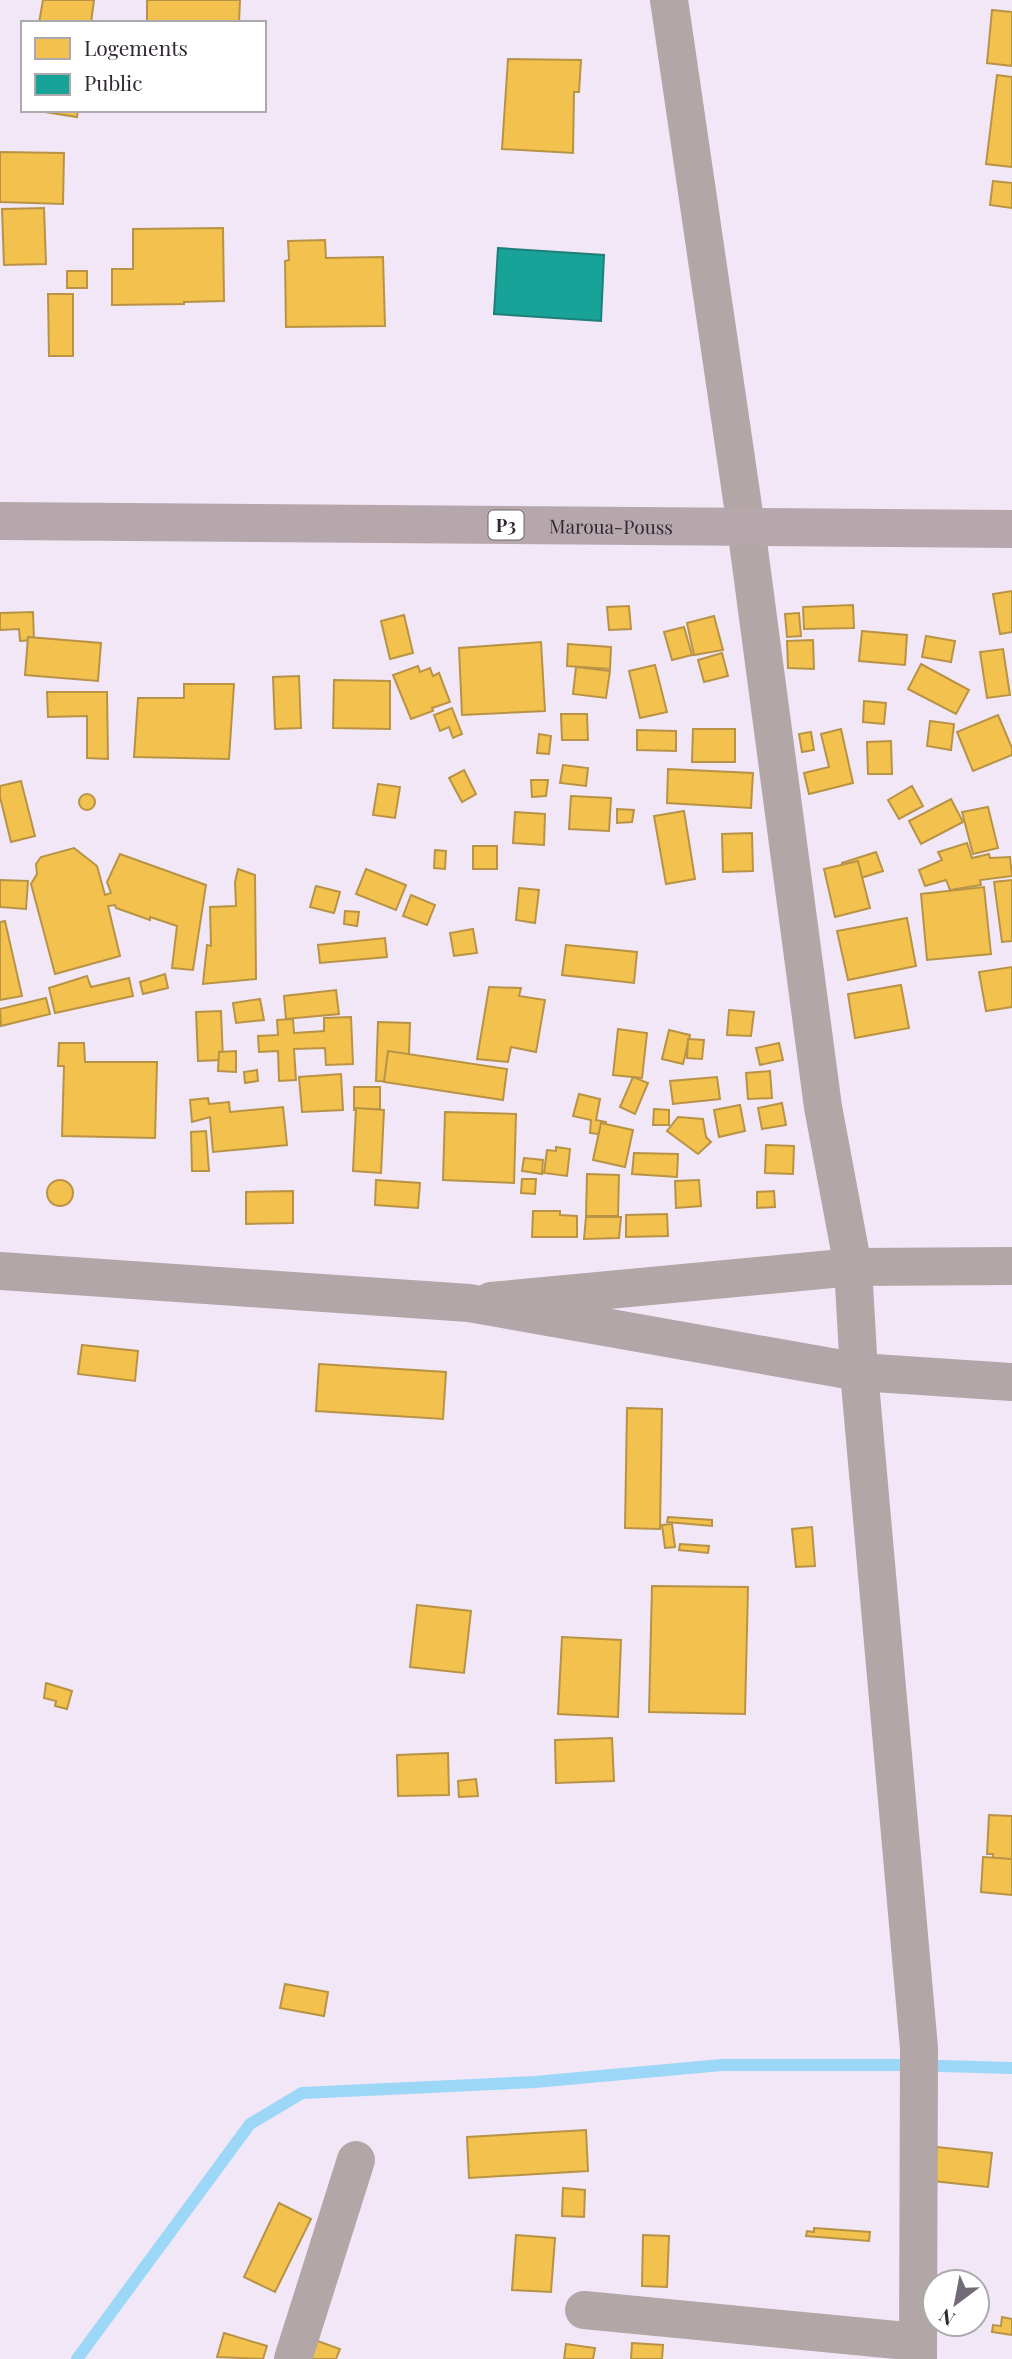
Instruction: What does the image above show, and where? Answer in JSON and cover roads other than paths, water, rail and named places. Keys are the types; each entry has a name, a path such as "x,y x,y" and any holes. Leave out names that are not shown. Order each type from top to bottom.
{"main road":[{"name":"Maroua-Pouss","path":"0,521 1012,529"},
{"path":"0,1271 469,1303 859,1372 1012,1382"}],"street":[{"path":"584,2310 918,2351 919,2048 859,1372 853,1267 822,1107 746,527 669,0"},
{"path":"469,1303 853,1267 1012,1266"},
{"path":"293,2359 356,2160"}],"waterway":[{"path":"77,2359 250,2124 302,2093 535,2082 722,2065 1012,2068"}]}
